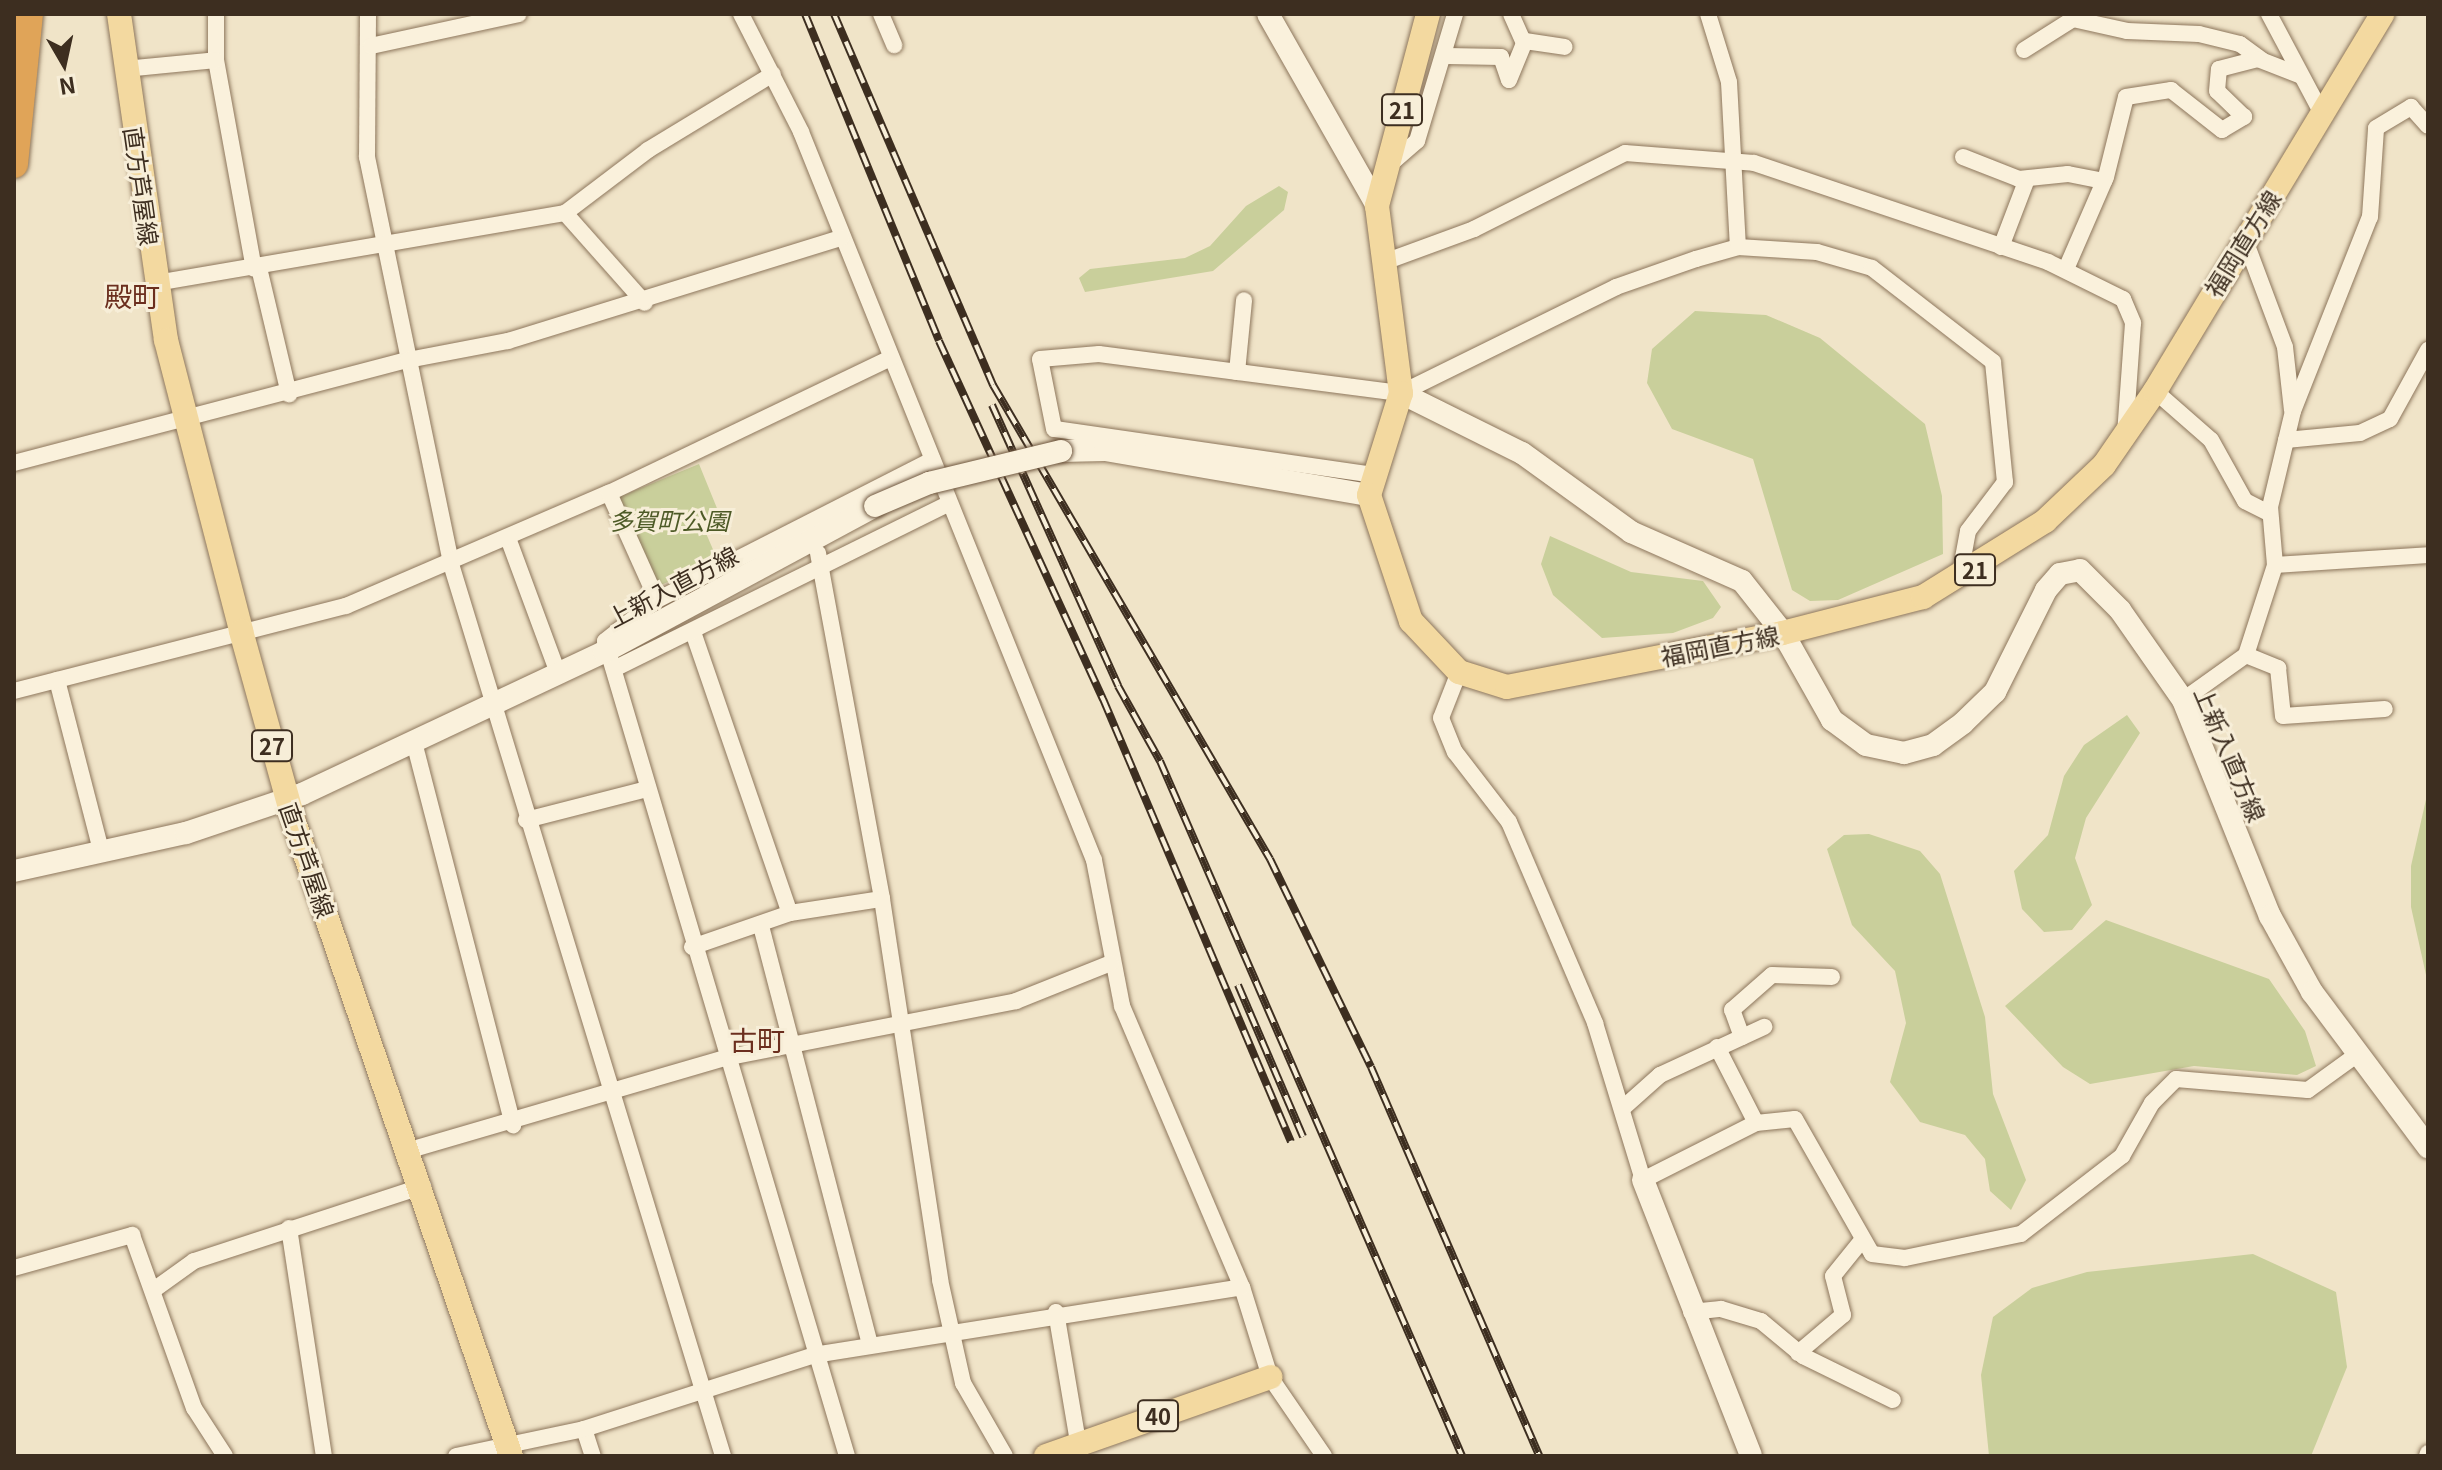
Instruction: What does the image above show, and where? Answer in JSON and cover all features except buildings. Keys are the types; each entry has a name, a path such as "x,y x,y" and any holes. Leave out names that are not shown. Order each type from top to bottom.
{"highway":[{"path":"14,164 29,14"}],"main road":[{"name":"直方芦屋線","path":"119,14 156,283 241,631 288,800 423,1186 510,1452"},
{"path":"1268,14 1377,206"},
{"name":"21","path":"1371,485 1401,393 1387,261 1377,206 1428,14"},
{"name":"福岡直方線","path":"1371,485 1411,621 1459,672 1507,687 1783,633 1923,597 1959,581 2045,521 2125,436 2245,240 2372,18"},
{"path":"1401,393 1522,453 1631,532 1742,581 1783,633"},
{"name":"上新入直方線","path":"14,871 288,800 558,673 610,660 875,506 929,483 1061,451 1105,450 1371,485"},
{"name":"上新入直方線","path":"1783,633 1832,720 1866,745 1904,753 1933,745 1995,692 2046,590 2060,574 2080,570 2120,610 2183,700 2270,916 2355,1056 2428,1147"},
{"path":"1643,1180 1691,1312 1751,1456"},
{"name":"40","path":"1046,1456 1079,1450 1270,1377"}],"street":[{"path":"216,14 216,60 256,268 289,394"},
{"path":"368,14 371,46 367,157 451,564 609,1095 723,1456"},
{"path":"371,46 519,14"},
{"path":"741,14 773,74 932,460 946,505 1094,860 1111,963 1242,1287 1270,1377 1324,1456"},
{"path":"881,14 894,45"},
{"path":"1387,167 1417,141 1447,56 1455,14"},
{"path":"1447,56 1501,57 1509,80 1524,43 1511,14"},
{"path":"1708,14 1729,82 1737,163 1738,247"},
{"path":"2269,14 2320,110"},
{"path":"2024,50 2073,19 2127,31 2199,34 2240,44 2262,60 2299,75"},
{"path":"1524,43 1541,39 1565,47"},
{"path":"125,69 216,60"},
{"path":"2066,269 2104,181 2126,97 2171,90 2222,130 2244,117 2217,91 2219,69 2262,60"},
{"path":"156,283 384,249 565,213 648,150 773,74"},
{"path":"2183,700 2246,655 2275,565 2270,514 2293,411 2370,217 2376,128 2411,107 2428,126"},
{"path":"1387,261 1474,229 1625,153 1737,163 1863,197 2066,269 2123,299 2133,323 2125,436"},
{"path":"1963,157 2027,179 2068,174 2104,181"},
{"path":"2001,247 2027,179"},
{"path":"565,213 645,303"},
{"path":"14,463 188,421 408,360 645,303 841,238"},
{"path":"2245,240 2285,347 2293,411"},
{"path":"1371,485 1054,429 1040,359 1099,354 1401,393 1616,287 1738,247 1799,249 1872,268 1993,362 2005,482 1968,531 1959,581"},
{"path":"1237,372 1244,300"},
{"path":"2286,440 2360,433 2390,419 2428,350"},
{"path":"14,691 346,606 451,564 609,493 891,358"},
{"path":"2155,391 2211,440 2245,501 2270,514"},
{"path":"847,1456 814,1355 729,1057 692,947 605,641 657,600 932,460"},
{"path":"609,493 657,600"},
{"path":"610,660 693,632 820,559 946,505"},
{"path":"508,538 558,673"},
{"path":"2275,565 2428,555"},
{"path":"820,559 882,899 896,1020 951,1329 963,1383 1005,1456"},
{"path":"693,632 790,913"},
{"path":"2246,655 2278,668 2283,716 2385,709"},
{"path":"1459,672 1441,718 1455,752 1509,822 1623,1108 1643,1180 1756,1123 1795,1119 1806,1129 1862,1240 1886,1261 2006,1240 2122,1156 2152,1103 2176,1079 2308,1090 2355,1056"},
{"path":"57,680 101,850"},
{"path":"414,742 513,1125"},
{"path":"526,820 647,789"},
{"path":"692,947 761,926 790,913 882,899"},
{"path":"761,926 870,1343"},
{"path":"410,1150 513,1125 729,1057 896,1020 1016,1001 1111,963"},
{"path":"1742,1037 1732,1010 1772,975 1832,977"},
{"path":"1623,1108 1660,1075 1764,1027"},
{"path":"1717,1047 1756,1123"},
{"path":"155,1289 194,1261 423,1186"},
{"path":"289,1228 324,1456"},
{"path":"14,1268 132,1235 155,1289 194,1408 225,1456"},
{"path":"1798,1353 1843,1315 1833,1276 1862,1240"},
{"path":"456,1456 510,1452 703,1393 814,1355 1056,1312 1242,1287"},
{"path":"1056,1312 1079,1450"},
{"path":"1691,1312 1746,1315 1798,1353 1893,1400"},
{"path":"584,1429 593,1456"}],"green space":[{"path":"1279,186 1288,192 1284,210 1213,271 1085,292 1079,278 1090,269 1185,258 1210,246 1246,206"},
{"path":"1695,311 1766,315 1820,338 1925,424 1942,496 1943,554 1838,600 1810,601 1792,590 1753,459 1672,429 1647,383 1652,349"},
{"name":"多賀町公園","path":"699,464 723,523 705,531 718,561 656,587 619,497"},
{"path":"1550,536 1631,572 1703,581 1721,607 1713,618 1673,633 1602,638 1553,595 1541,564"},
{"path":"2127,715 2140,733 2086,818 2075,858 2092,905 2072,930 2044,932 2022,909 2014,871 2048,835 2064,776 2084,745"},
{"path":"2427,795 2428,984 2411,907 2411,866"},
{"path":"1869,834 1920,851 1940,874 1985,1017 1993,1094 2026,1180 2011,1210 1990,1191 1985,1159 1965,1135 1920,1122 1890,1082 1906,1023 1895,971 1852,925 1827,849 1844,835"},
{"path":"2106,920 2269,979 2305,1031 2316,1066 2297,1075 2194,1066 2090,1084 2063,1067 2005,1006"},
{"path":"2253,1254 2336,1292 2347,1367 2311,1456 1989,1456 1981,1375 1993,1317 2032,1288 2087,1272"}],"railway":[{"path":"805,14 939,341 1103,699 1291,1142"},
{"path":"834,14 993,385 1270,859 1371,1067 1539,1456"},
{"path":"992,405 1118,686 1160,761 1462,1456"},
{"path":"1238,985 1303,1137"}],"district":[{"name":"殿町","path":"132,295"},
{"name":"古町","path":"757,1039"}]}
